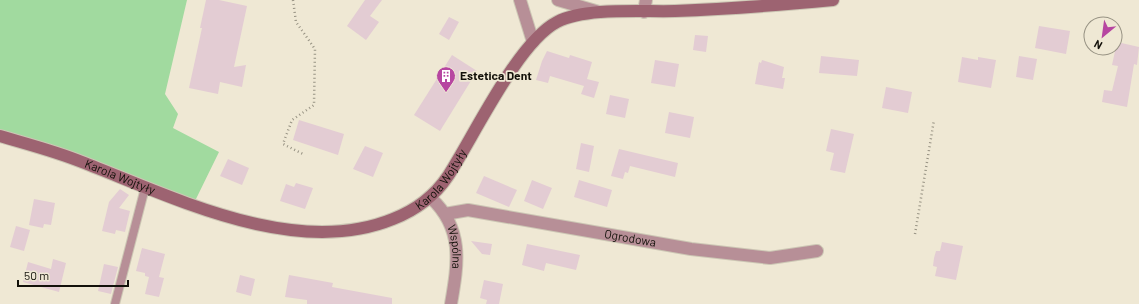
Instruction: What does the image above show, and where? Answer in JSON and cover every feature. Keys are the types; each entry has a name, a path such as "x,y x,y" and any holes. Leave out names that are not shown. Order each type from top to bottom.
{"street":[{"path":"520,0 533,42"},
{"path":"558,0 602,13"},
{"name":"Karola Wojtyły","path":"0,136 79,160 145,188 231,218 281,229 334,232 372,227 406,214 431,198 446,179 501,87 533,42 542,32 560,20 579,15 645,6 832,0"},
{"name":"Wspólna","path":"431,198 445,214 456,241 455,282 451,304"},
{"name":"Ogrodowa","path":"445,214 468,210 691,249 770,258 817,251"}],"lane":[{"path":"115,304 145,188"}],"path":[{"path":"292,0 296,22 315,49 314,104 292,120 283,144 303,154"},
{"path":"915,234 934,120"}],"green space":[{"path":"0,0 187,0 165,94 178,114 173,128 219,152 195,201 0,131"}],"building":[{"path":"206,0 219,0 247,6 234,67 246,65 242,87 220,82 218,94 189,88 202,28 200,28"},
{"path":"365,0 382,0 370,16 379,22 366,40 347,26"},
{"path":"449,17 459,22 449,40 439,34"},
{"path":"1039,26 1070,31 1066,54 1035,48"},
{"path":"695,35 708,36 706,52 693,50"},
{"path":"1123,43 1139,47 1137,65 1134,64 1127,107 1102,102 1104,90 1112,91 1118,66 1112,65 1114,56 1123,56"},
{"path":"547,51 569,58 570,55 592,62 587,79 599,82 594,98 581,94 584,86 550,76 548,83 536,80"},
{"name":"Estetica Dent","path":"452,55 477,71 440,131 414,115"},
{"path":"821,56 859,60 857,76 819,73"},
{"path":"1019,56 1037,59 1033,80 1016,77"},
{"path":"962,57 978,60 978,57 996,60 991,88 958,82"},
{"path":"655,60 679,64 675,87 651,83"},
{"path":"762,60 784,67 782,78 785,78 783,89 755,84 759,62 761,63"},
{"path":"886,87 912,92 908,113 882,108"},
{"path":"610,95 629,99 625,118 606,114"},
{"path":"669,112 694,117 690,138 665,133"},
{"path":"299,120 344,134 338,155 293,140"},
{"path":"831,129 854,134 845,173 830,170 834,153 826,151"},
{"path":"581,143 594,146 589,172 576,169"},
{"path":"365,146 383,153 373,177 353,169"},
{"path":"619,149 678,163 675,177 630,166 628,173 625,172 623,179 611,176"},
{"path":"228,159 249,168 242,185 220,176"},
{"path":"484,176 517,190 509,207 476,193"},
{"path":"532,180 552,188 543,209 524,201"},
{"path":"579,180 612,190 607,207 574,197"},
{"path":"296,183 313,188 305,209 280,201 286,184 294,187"},
{"path":"120,189 129,195 119,208 130,211 125,232 116,230 115,234 102,231 109,202"},
{"path":"34,199 55,203 51,225 44,224 43,228 29,225"},
{"path":"16,226 30,230 24,251 10,247"},
{"path":"471,241 492,244 490,255 482,254"},
{"path":"942,242 963,246 956,280 935,276 937,267 933,266 934,258 936,251 940,251"},
{"path":"527,244 580,255 576,270 546,263 544,271 522,265"},
{"path":"142,248 165,254 159,277 164,278 159,297 145,294 149,277 145,276 145,273 136,271"},
{"path":"53,259 66,263 59,292 23,282 28,262 51,269"},
{"path":"104,264 118,267 111,294 98,291"},
{"path":"240,275 255,279 251,296 236,292"},
{"path":"289,275 333,283 332,287 392,298 392,304 307,304 307,300 285,297"},
{"path":"484,280 503,284 499,304 486,304 487,300 480,298"}],"place":[{"name":"Estetica Dent","path":"446,93"}]}
